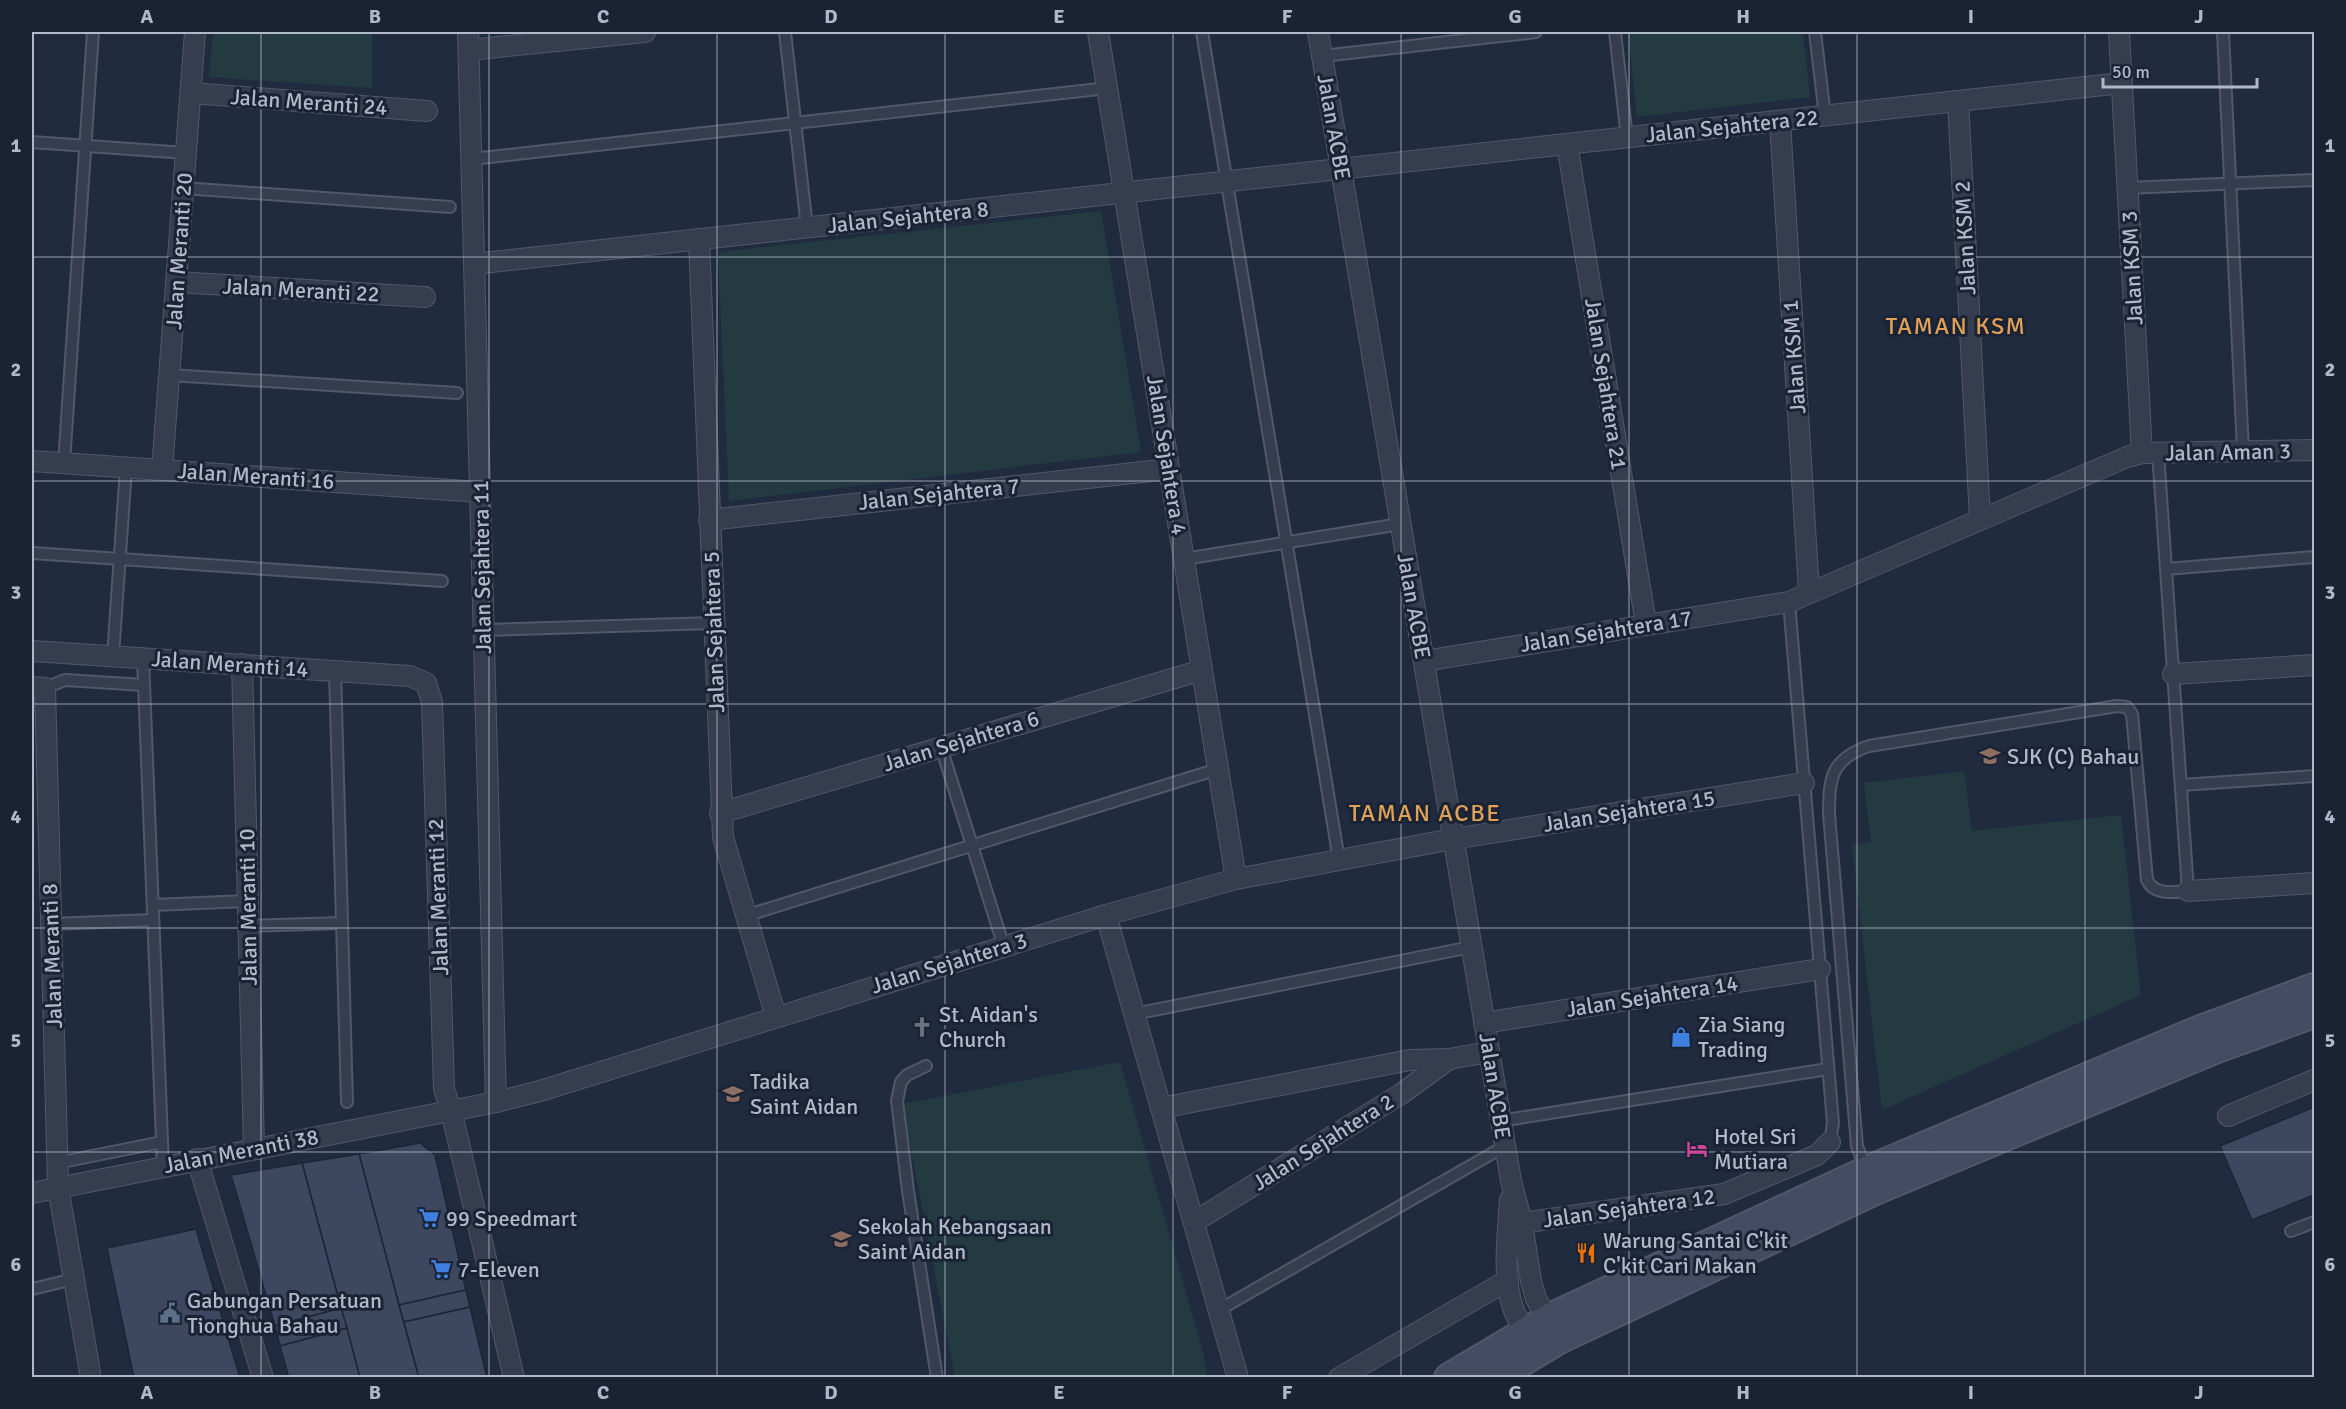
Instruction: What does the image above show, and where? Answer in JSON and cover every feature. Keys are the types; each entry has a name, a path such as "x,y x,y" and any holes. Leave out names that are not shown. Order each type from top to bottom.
{"main road":[{"path":"1449,1377 1543,1336 1871,1180 2198,1031 2314,988"},
{"path":"1871,1180 2314,1013"},
{"path":"1494,1377 1543,1336"}],"street":[{"name":"Jalan Meranti 20","path":"162,470 195,32"},
{"path":"469,41 645,32"},
{"name":"Jalan Sejahtera 4","path":"1098,32 1236,879"},
{"name":"Jalan ACBE","path":"1318,32 1500,1121 1511,1181 1522,1223 1530,1281 1543,1336"},
{"name":"Jalan KSM 3","path":"2119,32 2128,188 2150,453"},
{"name":"Jalan Sejahtera 11","path":"469,41 496,1102"},
{"name":"Jalan Sejahtera 22","path":"1341,169 2122,83"},
{"name":"Jalan Meranti 24","path":"190,93 427,111"},
{"name":"Jalan KSM 2","path":"1958,101 1980,519"},
{"name":"Jalan KSM 1","path":"1780,121 1809,592"},
{"name":"Jalan Sejahtera 21","path":"1567,144 1646,624"},
{"name":"Jalan Sejahtera 8","path":"474,264 1341,169"},
{"name":"Jalan Sejahtera 5","path":"699,240 720,813 728,861 776,1017"},
{"name":"Jalan Meranti 22","path":"176,282 425,297"},
{"name":"Jalan Aman 3","path":"1980,519 2127,457 2150,453 2314,450"},
{"name":"Jalan Meranti 16","path":"32,461 480,492"},
{"name":"Jalan Sejahtera 7","path":"709,520 1169,469"},
{"name":"Jalan Sejahtera 17","path":"1424,661 1789,602 1980,519"},
{"name":"Jalan Meranti 14","path":"32,651 410,676 426,683"},
{"name":"Jalan Meranti 10","path":"242,664 254,1149"},
{"path":"2173,674 2314,665"},
{"name":"Jalan Sejahtera 6","path":"720,813 1202,670"},
{"name":"Jalan Meranti 12","path":"426,683 432,702 444,1089 451,1110 514,1377"},
{"name":"Jalan Meranti 8","path":"38,688 51,924 58,1187 74,1279 86,1376"},
{"name":"Jalan Sejahtera 15","path":"1453,839 1804,783"},
{"name":"Jalan Sejahtera 3","path":"451,1110 496,1102 540,1090 1106,915 1236,879 1453,839"},
{"path":"2188,891 2314,883"},
{"path":"1106,915 1238,1377"},
{"name":"Jalan Sejahtera 14","path":"1484,1023 1820,969"},
{"name":"Jalan Sejahtera 2","path":"1161,1108 1410,1060 1449,1059 1489,1052"},
{"name":"Jalan Sejahtera 2","path":"1194,1222 1401,1094 1449,1059"},
{"path":"2228,1116 2314,1080"},
{"name":"Jalan Meranti 38","path":"32,1193 451,1110"},
{"name":"Jalan Sejahtera 12","path":"1522,1223 1724,1194 1817,1155 1830,1142"},
{"path":"197,1160 263,1377"},
{"name":"Jalan ACBE","path":"1511,1181 1507,1245 1508,1280 1514,1311 1543,1336"},
{"path":"1339,1377 1508,1280"}],"lane":[{"path":"64,463 93,32"},
{"path":"784,32 807,228"},
{"path":"1202,32 1339,860"},
{"path":"1322,56 1536,32"},
{"path":"1615,32 1627,138"},
{"path":"1815,32 1825,116"},
{"path":"2223,32 2243,451"},
{"path":"472,159 1108,88"},
{"path":"32,141 186,153"},
{"path":"2128,188 2314,180"},
{"path":"183,188 450,207"},
{"path":"169,375 457,393"},
{"path":"1871,1180 1857,1146 1829,814 1829,785 1835,769 1844,758 1854,751 1869,746 2117,706 2127,707 2132,714 2147,880 2150,886 2157,891 2188,891 2166,569 2150,453"},
{"path":"113,656 126,468"},
{"path":"1184,559 1400,524"},
{"path":"32,553 442,581"},
{"path":"2166,569 2314,557"},
{"path":"1789,602 1833,1123 1830,1142"},
{"path":"484,630 713,623"},
{"path":"143,658 163,1166"},
{"path":"335,670 347,1102"},
{"path":"38,688 65,680 144,685"},
{"path":"941,747 1004,947"},
{"path":"745,916 1218,769"},
{"path":"2181,785 2314,776"},
{"path":"153,905 248,901"},
{"path":"51,924 153,920"},
{"path":"248,926 342,924"},
{"path":"1134,1014 1471,947"},
{"path":"926,1066 907,1075 901,1082 897,1101 908,1191 937,1377"},
{"path":"1500,1121 1828,1069"},
{"path":"57,1162 162,1142"},
{"path":"1219,1311 1505,1146"},
{"path":"2291,1231 2314,1222"},
{"path":"32,1288 74,1279"}],"green space":[{"path":"213,32 372,32 372,88 209,77"},
{"path":"1628,32 1803,32 1810,97 1637,117"},
{"path":"1101,211 1141,452 729,501 718,252"},
{"path":"1964,771 1972,831 2121,815 2141,995 1882,1110 1852,845 1871,842 1864,783"},
{"path":"1120,1062 1203,1352 1207,1377 955,1377 902,1104"}],"building":[{"path":"2314,1107 2314,1195 2252,1220 2220,1146"},
{"path":"420,1143 435,1155 466,1290 399,1305 359,1154"},
{"path":"359,1154 419,1378 360,1378 302,1163"},
{"path":"302,1163 341,1308 275,1326 231,1175"},
{"name":"Gabungan Persatuan Tionghua Bahau","path":"196,1229 240,1378 134,1378 107,1248"},
{"path":"466,1290 470,1307 404,1322 399,1305"},
{"path":"470,1307 487,1378 419,1378 404,1322"},
{"path":"341,1308 347,1328 280,1346 275,1326"},
{"path":"347,1328 360,1378 289,1378 280,1346"}],"place":[{"name":"SJK (C) Bahau","path":"1990,756"},
{"name":"St. Aidan's Church","path":"922,1027"},
{"name":"Zia Siang Trading","path":"1681,1037"},
{"name":"Tadika Saint Aidan","path":"733,1094"},
{"name":"Hotel Sri Mutiara","path":"1697,1149"},
{"name":"99 Speedmart","path":"429,1218"},
{"name":"Sekolah Kebangsaan Saint Aidan","path":"841,1239"},
{"name":"Warung Santai C'kit C'kit Cari Makan","path":"1586,1253"},
{"name":"7-Eleven","path":"441,1269"},
{"name":"Gabungan Persatuan Tionghua Bahau","path":"170,1313"}],"district":[{"name":"TAMAN KSM","path":"1956,326"},
{"name":"TAMAN ACBE","path":"1425,813"}]}
